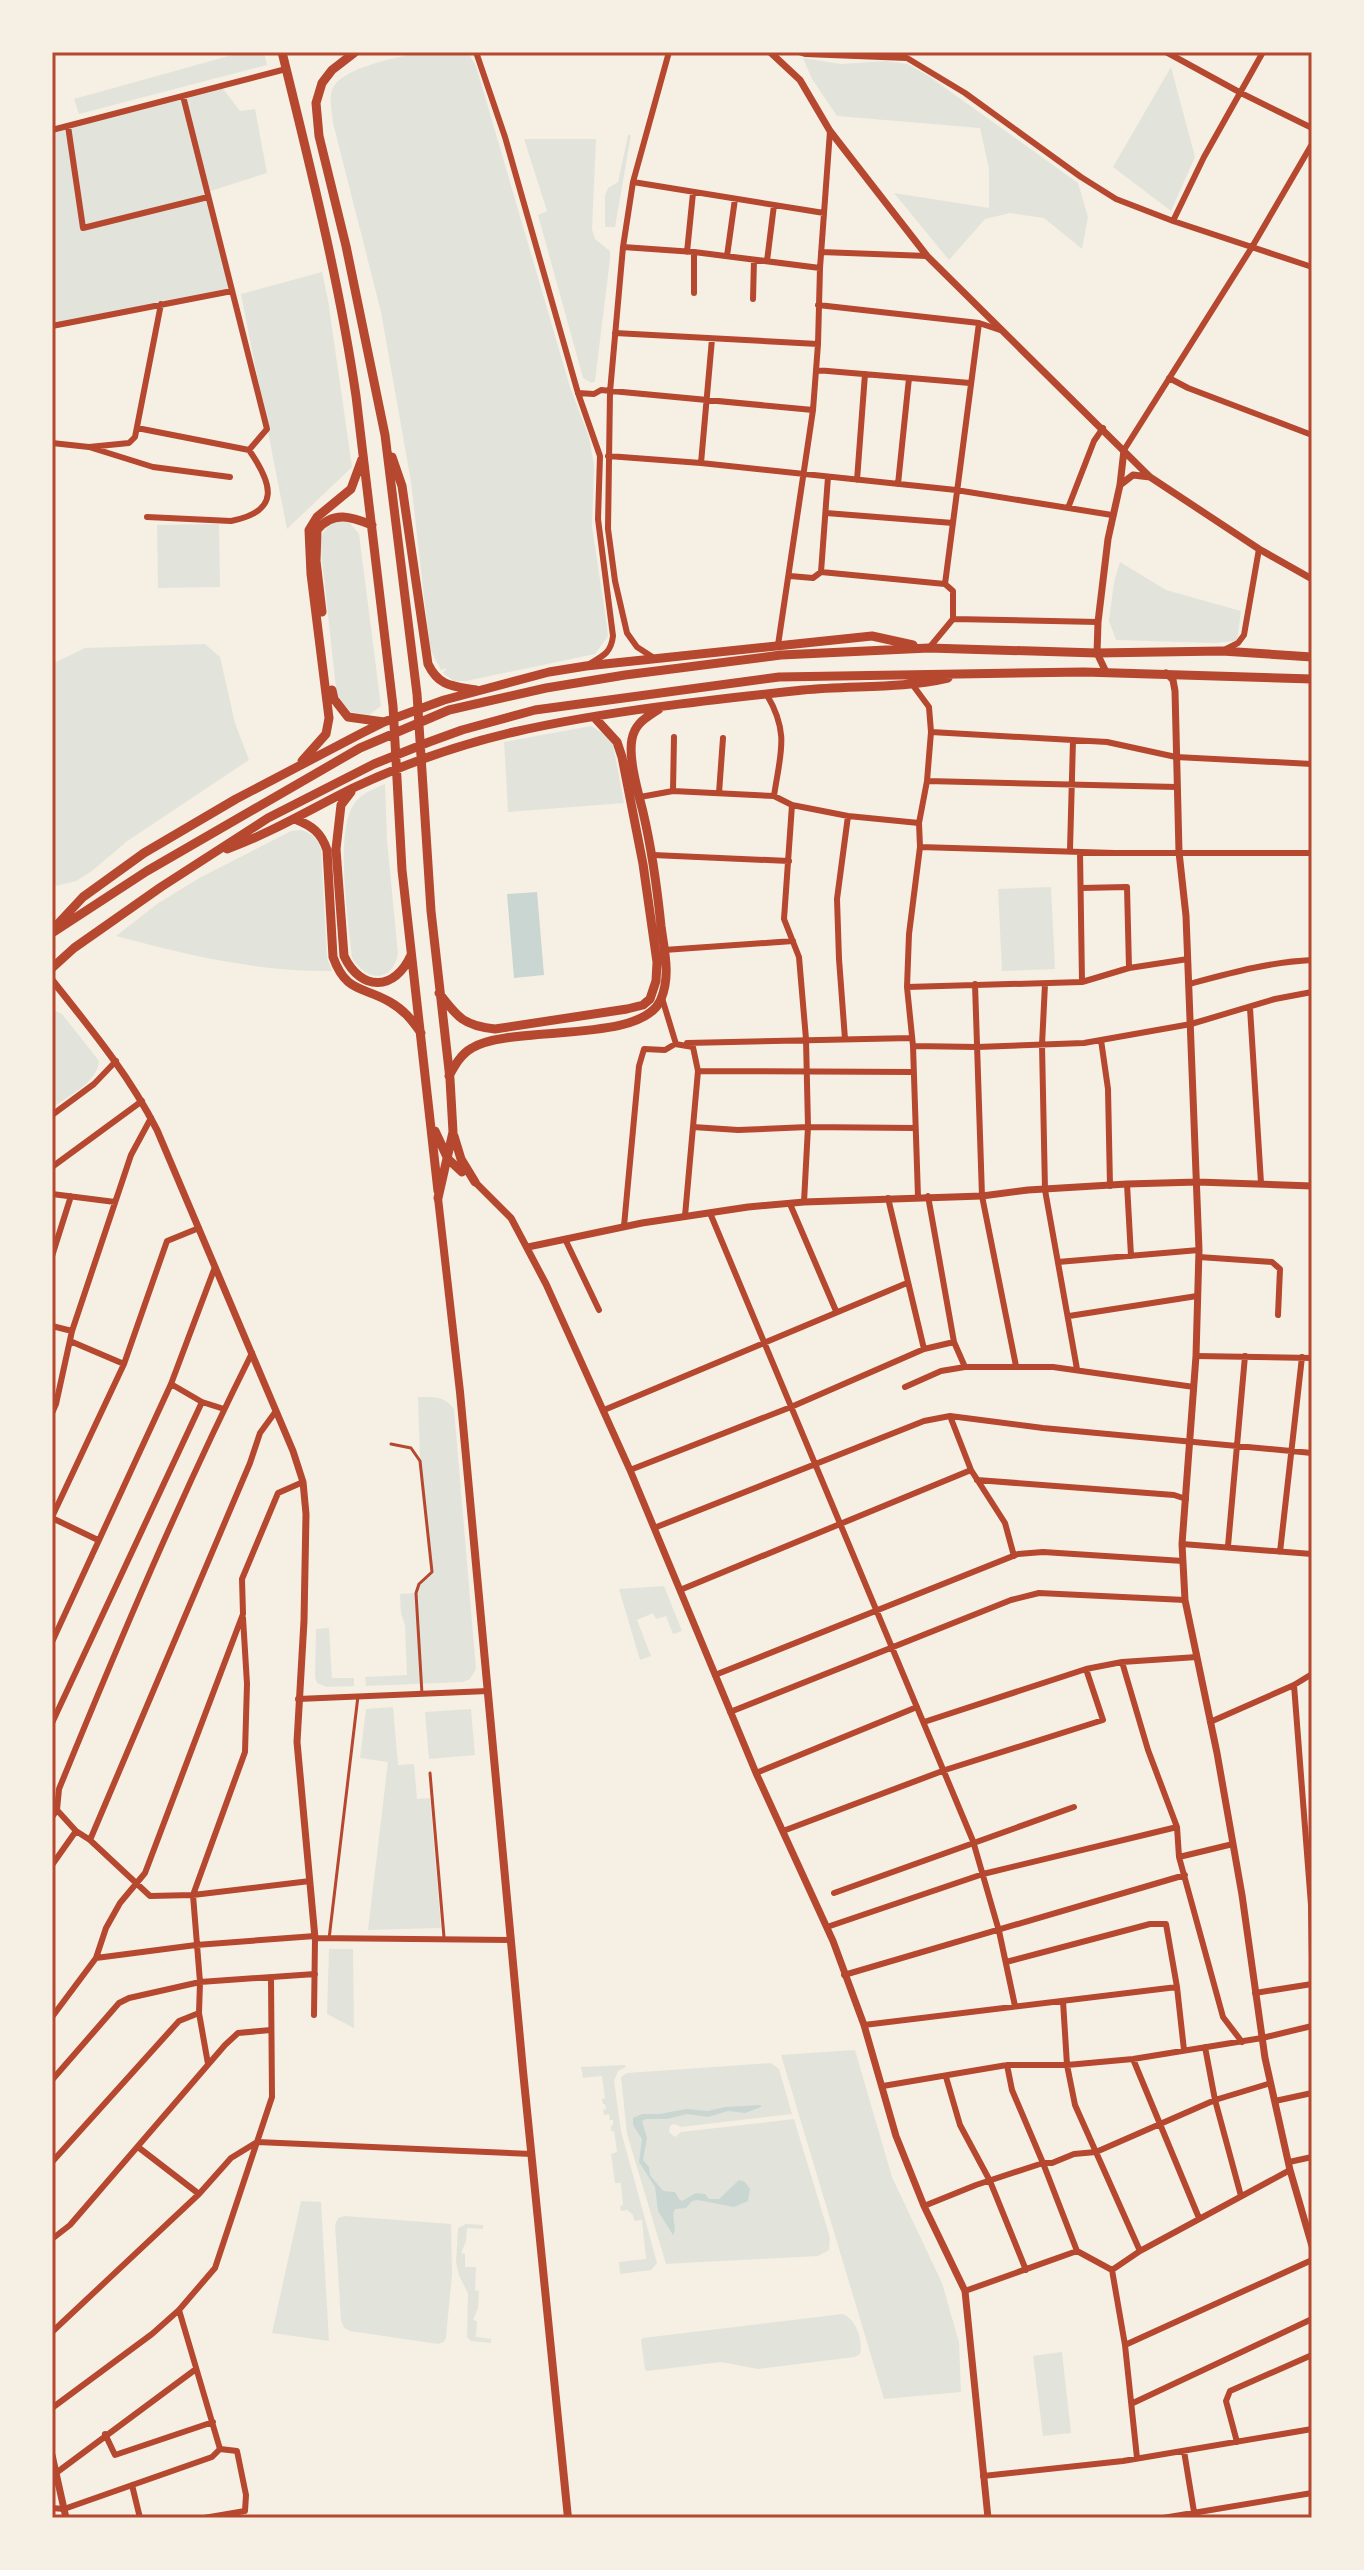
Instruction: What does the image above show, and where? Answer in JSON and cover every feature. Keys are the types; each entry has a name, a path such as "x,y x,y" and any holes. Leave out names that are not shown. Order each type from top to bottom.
{"main road":[{"path":"282,52 349,346 393,706 402,870 431,1120 568,2518"},
{"path":"348,52 356,52"},
{"path":"356,52 332,70 322,83 316,103 319,136 350,261 385,435 417,694 438,991 453,1132 461,1159 475,1182"},
{"path":"385,435 402,486 428,664 446,685 479,690"},
{"path":"295,768 326,734 329,718 311,574 309,530 317,517 351,489 363,456"},
{"path":"372,525 348,516 324,522 317,530 316,561 334,699 348,717 384,722"},
{"path":"52,932 83,897 144,853 236,799 384,722 479,690 586,666 872,636 929,648"},
{"path":"52,932 147,871 360,748 449,710 546,688 781,655 929,648 1097,653 1222,651 1312,657"},
{"path":"52,968 74,948 268,818 374,764 462,730 535,710 779,677 1106,672 1312,679"},
{"path":"212,854 257,838 354,788 429,756 517,731 660,708 804,690 912,684 965,674"},
{"path":"449,1076 458,1060 473,1047 504,1039 577,1032 636,1021 655,1010 662,998 667,976 653,855 631,741 637,724 660,708"},
{"path":"438,991 461,1020 476,1027 495,1029 627,1009 643,1005 650,999 656,981 657,962 643,864 617,742 595,718"},
{"path":"354,788 341,805 337,827 344,956 351,971 364,981 378,983 393,978 405,969 413,952"},
{"path":"295,819 311,825 323,836 327,850 333,957 338,970 346,982 356,989 388,1000 406,1012 422,1033"},
{"path":"431,1120 448,1159 475,1182"},
{"path":"438,1198 453,1132"},
{"path":"443,1183 451,1172 462,1172"}],"street":[{"path":"476,52 505,137 578,393 600,456 598,519 613,636 606,654 586,666"},
{"path":"654,658 637,647 627,633 615,581 608,529 610,392 623,247 633,182 669,52"},
{"path":"770,52 800,80 830,131 927,256 1150,477 1259,549 1312,579"},
{"path":"799,52 908,55 1116,199 1312,267"},
{"path":"1166,52 1177,54 1241,93 1312,128"},
{"path":"1173,221 1204,157 1263,52"},
{"path":"52,130 286,69"},
{"path":"183,96 267,429 249,450"},
{"path":"68,126 83,228 208,197"},
{"path":"778,645 813,410 830,131"},
{"path":"1106,672 1097,653 1098,622 1124,450 1252,247 1312,144"},
{"path":"633,182 824,213"},
{"path":"693,193 690,252 694,293"},
{"path":"727,256 735,199"},
{"path":"767,261 774,205"},
{"path":"623,247 820,268"},
{"path":"821,252 927,256"},
{"path":"753,299 754,260"},
{"path":"52,326 232,291"},
{"path":"89,447 129,443 135,437 161,304"},
{"path":"818,305 979,323 1001,330"},
{"path":"945,584 979,323"},
{"path":"615,333 818,344"},
{"path":"701,463 712,339"},
{"path":"816,370 970,383"},
{"path":"857,480 865,374"},
{"path":"898,484 909,378"},
{"path":"1169,378 1312,435"},
{"path":"578,393 594,394 601,390 813,410"},
{"path":"137,428 249,450 269,484 268,494 259,510 240,519 147,517"},
{"path":"1068,508 1088,453 1103,428"},
{"path":"52,443 74,443 153,467 230,477"},
{"path":"600,456 701,463 956,490 1112,515"},
{"path":"1120,485 1133,475 1150,477"},
{"path":"821,572 828,477"},
{"path":"826,513 953,523"},
{"path":"1222,651 1238,643 1244,635 1259,549"},
{"path":"790,576 813,578 821,572 945,584 953,591 953,619 929,648"},
{"path":"953,619 1098,622"},
{"path":"1166,673 1174,682 1179,852 1188,959 1199,1253 1196,1356 1182,1544 1185,1600 1233,1844 1262,2038 1290,2166 1312,2246"},
{"path":"912,684 929,707 931,732 927,781 919,823 920,847 909,934 907,987 918,1197"},
{"path":"767,695 779,715 781,727 782,742 774,796"},
{"path":"931,732 1107,742 1176,757 1312,764"},
{"path":"673,791 674,737"},
{"path":"719,793 723,738"},
{"path":"1070,850 1073,740"},
{"path":"927,781 1177,787"},
{"path":"640,797 673,791 774,796 792,805 848,816 919,823"},
{"path":"792,805 784,919 799,957 806,1039 808,1127 804,1202"},
{"path":"845,1039 837,899 848,816"},
{"path":"920,847 1080,852 1312,853"},
{"path":"1080,852 1082,982"},
{"path":"653,855 789,861"},
{"path":"1081,888 1127,887 1129,968"},
{"path":"664,950 793,941"},
{"path":"907,987 1082,982 1129,968 1188,959"},
{"path":"1189,984 1245,969 1312,960"},
{"path":"52,980 116,1061 151,1118 293,1451 303,1482 306,1514 304,1621 297,1742 315,1937 314,2015"},
{"path":"975,984 982,1196 1016,1366"},
{"path":"1045,984 1042,1045 1045,1190 1077,1369"},
{"path":"624,1226 639,1066 644,1049 665,1050 675,1044 806,1039 977,1047 1101,1040 1191,1024 1275,999 1312,992"},
{"path":"662,998 675,1044"},
{"path":"1250,1008 1261,1183"},
{"path":"1101,1040 1108,1089 1110,1186"},
{"path":"675,1044 693,1047 698,1071 685,1216"},
{"path":"52,1115 94,1084 116,1061"},
{"path":"698,1071 913,1072"},
{"path":"52,1167 142,1101"},
{"path":"52,1413 72,1331 115,1202 131,1155 151,1118"},
{"path":"693,1127 738,1130 915,1128"},
{"path":"475,1182 511,1218 528,1247 604,1410 756,1773 827,1927 864,2025 896,2136 924,2206 965,2291 988,2518"},
{"path":"528,1247 685,1216 804,1202 982,1196 1127,1184 1197,1182 1312,1186"},
{"path":"1127,1184 1131,1256"},
{"path":"52,1194 115,1202"},
{"path":"52,1256 71,1196"},
{"path":"928,1196 954,1342 965,1367"},
{"path":"888,1198 924,1349"},
{"path":"790,1204 836,1311"},
{"path":"710,1213 973,1841 999,1931 1015,2006"},
{"path":"98,1540 52,1517 124,1364 167,1241 199,1228"},
{"path":"565,1239 599,1310"},
{"path":"1058,1262 1199,1253 1272,1262 1280,1269 1278,1315"},
{"path":"52,1642 171,1384 215,1267"},
{"path":"604,1410 907,1283"},
{"path":"1069,1316 1197,1296"},
{"path":"52,1326 72,1331"},
{"path":"70,1341 124,1364"},
{"path":"630,1470 791,1407 924,1349 954,1342"},
{"path":"252,1353 109,1666 59,1789 54,1814 90,1840 150,1896 193,1895 310,1881"},
{"path":"1196,1356 1312,1358"},
{"path":"1228,1546 1245,1356"},
{"path":"1280,1552 1302,1357"},
{"path":"905,1387 941,1371 1016,1366 1077,1369 1194,1387"},
{"path":"171,1384 202,1402 224,1409"},
{"path":"52,1723 202,1402"},
{"path":"90,1840 260,1433 276,1411"},
{"path":"654,1528 924,1421 950,1416 1043,1428 1312,1453"},
{"path":"950,1416 971,1470 1005,1523 1014,1556"},
{"path":"680,1590 971,1470"},
{"path":"977,1480 1174,1495 1186,1499"},
{"path":"208,2064 199,2013 200,1982 193,1895 245,1752 247,1684 242,1579 278,1493 303,1482"},
{"path":"1182,1544 1312,1554"},
{"path":"715,1675 1014,1556 1043,1552 1183,1561"},
{"path":"730,1712 1011,1600 1039,1593 1185,1600"},
{"path":"52,2017 96,1958 106,1928 120,1903 145,1873 243,1614"},
{"path":"924,1722 1086,1669 1122,1662 1197,1657"},
{"path":"1122,1662 1148,1750 1177,1827 1179,1857 1223,2017 1242,2042"},
{"path":"783,1831 945,1770 1103,1720 1086,1669"},
{"path":"1210,1722 1312,1674"},
{"path":"1294,1685 1311,1905 1312,1959"},
{"path":"298,1699 488,1691"},
{"path":"756,1773 917,1707"},
{"path":"52,1784 59,1789"},
{"path":"834,1893 1074,1807"},
{"path":"827,1927 983,1874 1177,1827"},
{"path":"52,1865 76,1831"},
{"path":"1179,1857 1233,1844"},
{"path":"844,1975 1185,1875"},
{"path":"1006,1962 1150,1924 1166,1924 1184,2050"},
{"path":"96,1958 196,1945 315,1937 511,1940"},
{"path":"52,2080 119,2003 129,1998 200,1982 315,1974"},
{"path":"52,2408 152,2334 179,2310 215,2268 272,2097 271,1978"},
{"path":"1255,1993 1312,1984"},
{"path":"864,2025 1177,1987"},
{"path":"1063,2001 1067,2065 1075,2105 1140,2251"},
{"path":"52,2162 179,2021 199,2013"},
{"path":"883,2086 1007,2065 1067,2065 1133,2059 1242,2042 1312,2026"},
{"path":"52,2239 70,2225 238,2033 271,2030"},
{"path":"1205,2047 1215,2100 1241,2196"},
{"path":"1133,2059 1199,2218"},
{"path":"1007,2065 1012,2090 1077,2251 1112,2270"},
{"path":"946,2077 960,2125 990,2181 1026,2270"},
{"path":"924,2206 1043,2163 1052,2163 1074,2154 1096,2152 1215,2100 1271,2083"},
{"path":"1275,2101 1312,2093"},
{"path":"52,2332 199,2194 231,2158 257,2142 532,2154"},
{"path":"138,2147 199,2194"},
{"path":"1112,2270 1290,2166 1312,2157"},
{"path":"965,2291 1077,2251"},
{"path":"1125,2345 1312,2260"},
{"path":"1112,2270 1133,2403 1137,2458"},
{"path":"179,2310 220,2449"},
{"path":"1133,2403 1312,2319"},
{"path":"1237,2442 1226,2401 1230,2391 1312,2355"},
{"path":"56,2473 196,2369"},
{"path":"105,2434 115,2455 213,2422"},
{"path":"983,2476 1137,2458 1312,2429"},
{"path":"52,2508 65,2514 132,2485 212,2457 220,2449"},
{"path":"204,2518 245,2511 246,2495 237,2451 220,2449"},
{"path":"1184,2451 1195,2515"},
{"path":"52,2455 65,2514"},
{"path":"132,2485 140,2518"},
{"path":"1163,2518 1312,2493"}],"lane":[{"path":"391,1444 411,1448 420,1461 432,1572 419,1584 416,1593 422,1694"},
{"path":"329,1939 358,1696"},
{"path":"430,1773 444,1939"}],"shaded area":[{"path":"243,52 264,52 267,65 79,114 74,99"},
{"path":"420,52 468,52 476,66 570,387 589,437 594,466 592,527 608,636 595,654 466,681 454,681 443,673 447,668 441,670 430,649 411,482 381,312 331,106 332,90 346,75"},
{"path":"803,58 841,64 886,61 908,64 930,77 1078,183 1088,217 1082,249 1044,218 1010,213 985,219 949,260 894,193 989,208 989,169 980,128 837,116 812,79"},
{"path":"1171,67 1195,157 1171,211 1113,167"},
{"path":"221,86 240,111 255,109 267,173 207,192 232,291 52,326 52,130"},
{"path":"628,135 631,135 615,227 605,227 605,196 608,188 618,182"},
{"path":"524,139 596,139 592,229 595,239 610,251 610,259 595,381 592,383 583,378 538,215 547,211"},
{"path":"322,272 352,467 287,529 241,294"},
{"path":"344,521 350,523 359,534 381,706 369,715 351,712 337,697 320,542 328,527"},
{"path":"219,524 220,587 158,588 157,525"},
{"path":"1120,562 1166,590 1241,611 1237,641 1116,640 1109,621"},
{"path":"205,644 220,657 235,723 249,760 126,842 92,871 76,881 52,887 52,664 85,648"},
{"path":"591,726 612,739 624,803 508,812 504,742"},
{"path":"385,784 398,954 390,971 378,976 364,971 352,958 344,856 348,817 354,804 364,794"},
{"path":"301,830 314,836 321,849 327,958 332,971 277,969 223,961 116,936 157,904 201,877 291,831"},
{"path":"1051,887 1055,969 1002,971 998,889"},
{"path":"537,892 544,975 514,978 507,894"},
{"path":"52,1009 62,1014 99,1061 88,1082 52,1108"},
{"path":"418,1397 442,1399 454,1409 476,1669 470,1679 463,1682 366,1686 365,1677 407,1675 400,1594 416,1593 419,1584 432,1571 420,1461"},
{"path":"664,1586 682,1631 673,1634 666,1616 656,1619 653,1613 637,1620 651,1656 640,1660 619,1589"},
{"path":"329,1628 332,1678 354,1678 354,1686 327,1687 317,1683 316,1629"},
{"path":"393,1707 398,1765 414,1764 417,1799 430,1798 441,1928 368,1930 388,1762 360,1758 366,1709"},
{"path":"471,1709 475,1755 429,1759 425,1712"},
{"path":"329,1949 353,1949 354,2028 327,2014"},
{"path":"855,2050 892,2177 942,2283 959,2342 961,2392 884,2399 781,2055"},
{"path":"771,2063 779,2069 792,2114 681,2127 674,2124 669,2132 675,2137 681,2132 794,2119 830,2238 829,2250 818,2256 666,2264 627,2134 621,2077 627,2073"},
{"path":"625,2065 614,2081 621,2131 657,2263 651,2270 620,2274 619,2262 646,2259 642,2220 634,2221 627,2210 621,2211 621,2183 615,2183 611,2154 617,2152 614,2131 611,2131 613,2120 610,2120 609,2114 604,2115 602,2076 583,2078 581,2067"},
{"path":"761,2105 745,2113 728,2111 708,2117 687,2114 642,2121 647,2138 643,2160 663,2191 675,2192 682,2201 696,2193 705,2194 709,2199 719,2199 739,2180 750,2189 748,2201 734,2207 698,2200 692,2201 686,2208 675,2209 673,2235 658,2211 655,2187 639,2162 642,2139 633,2125 633,2118 642,2114 687,2109 708,2111"},
{"path":"301,2201 321,2202 329,2341 272,2333"},
{"path":"338,2218 451,2224 452,2274 444,2342 438,2344 344,2328 335,2225"},
{"path":"466,2224 483,2225 483,2229 467,2228 461,2253 465,2254 465,2267 476,2267 475,2290 479,2291 478,2308 473,2320 477,2321 476,2337 491,2339 491,2343 471,2341 467,2337 468,2294 456,2262 458,2228"},
{"path":"842,2314 855,2325 859,2336 860,2354 855,2357 758,2369 721,2362 645,2369 643,2338"},
{"path":"1062,2352 1071,2433 1043,2436 1033,2356"}]}
